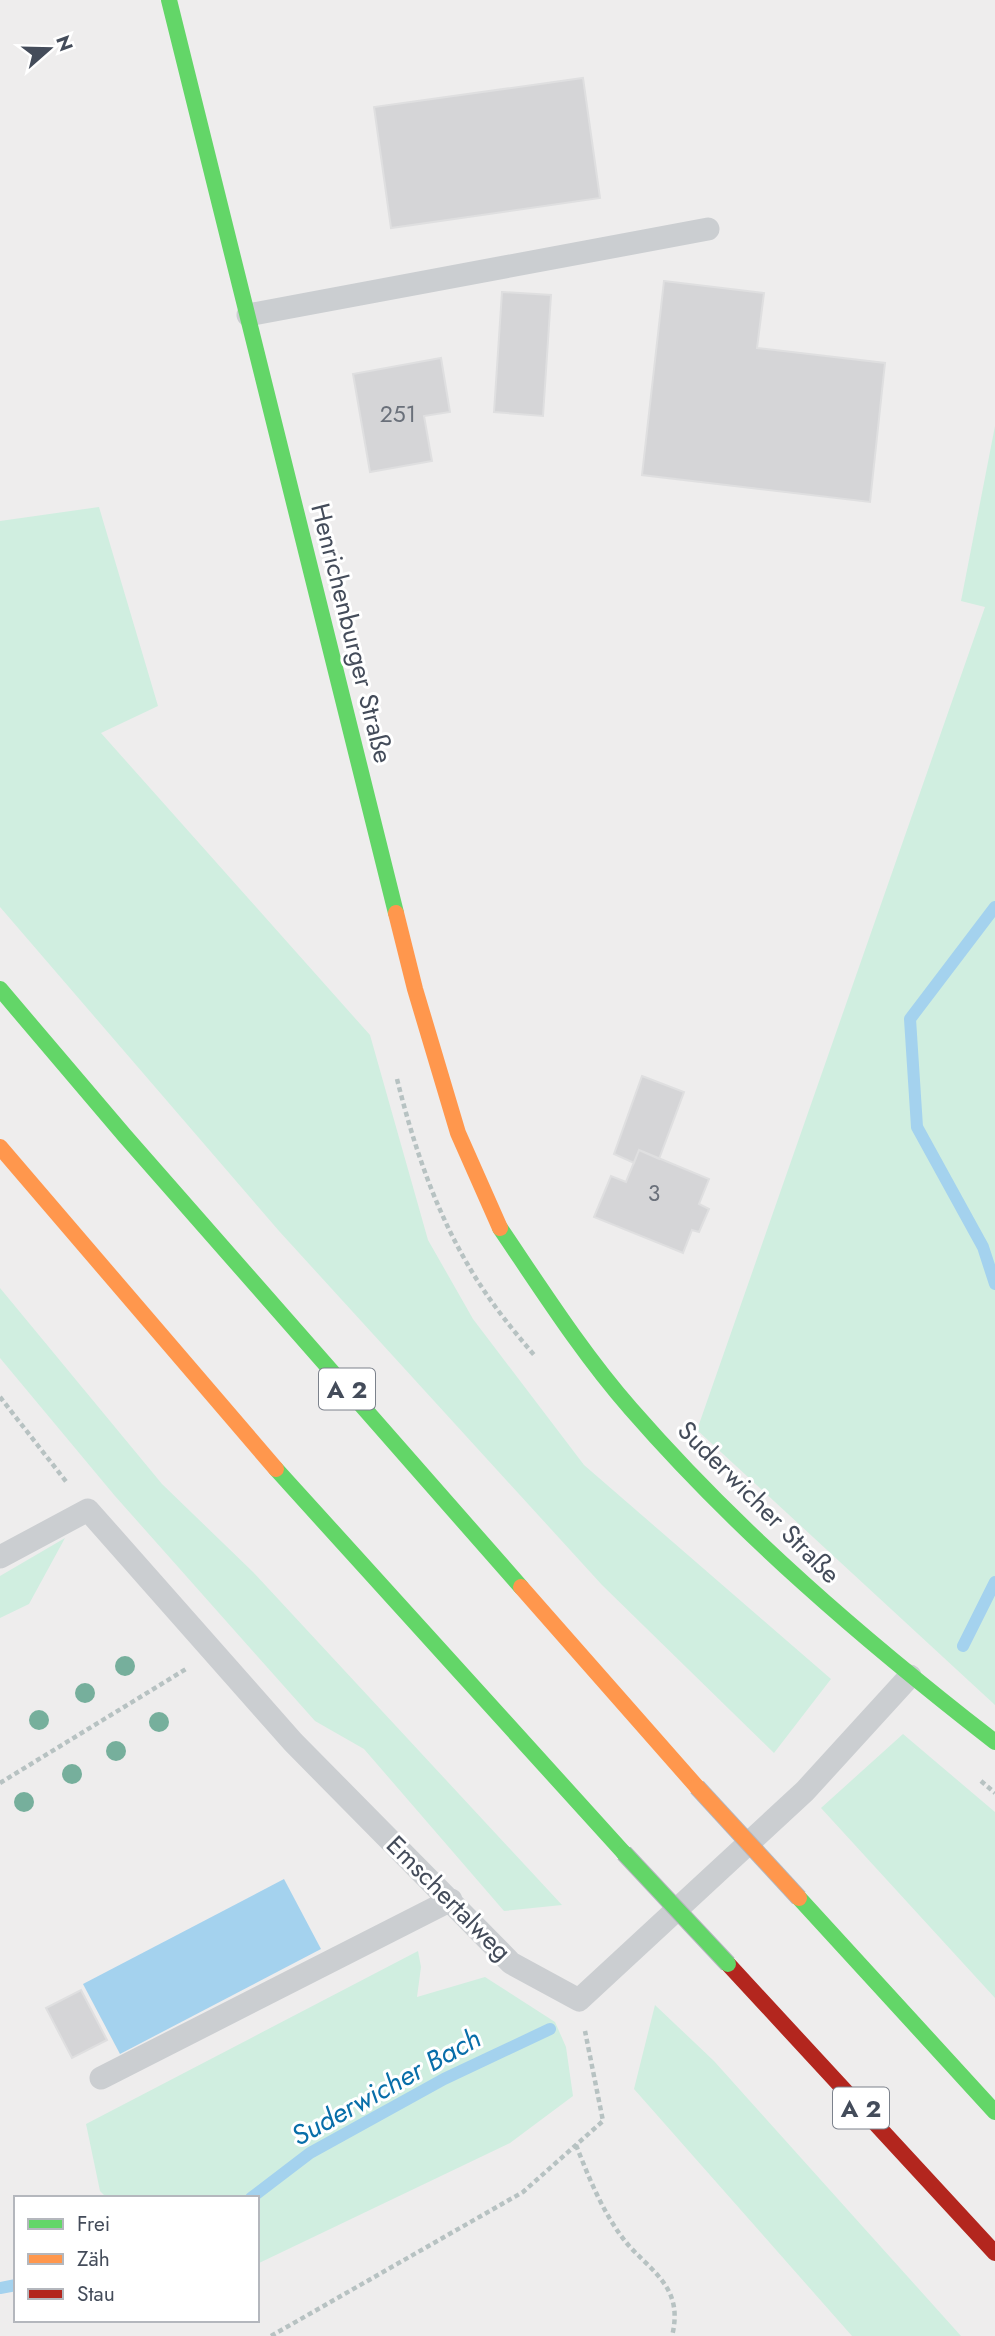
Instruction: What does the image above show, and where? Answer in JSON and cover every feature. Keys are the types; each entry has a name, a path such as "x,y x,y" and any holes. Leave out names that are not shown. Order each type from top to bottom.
{"main road":[{"name":"Henrichenburger Straße","path":"169,0 415,989 458,1133 498,1224 523,1264"},
{"name":"A 2","path":"0,989 125,1136 697,1787 995,2112"},
{"name":"A 2","path":"0,1147 232,1420 624,1853 995,2253"},
{"name":"Suderwicher Straße","path":"523,1264 577,1342 630,1408 692,1475 813,1593 910,1676 995,1742"}],"lane":[{"path":"248,315 708,229"},
{"path":"0,1557 88,1510"},
{"name":"Emschertalweg","path":"88,1510 293,1742 511,1963 579,2000"},
{"path":"579,2000 806,1791 910,1676"},
{"path":"101,2078 451,1900"}],"path":[{"path":"0,1397 88,1510"},
{"path":"0,1783 214,1652"},
{"path":"271,2336 523,2192 603,2121 579,2000"},
{"path":"576,2145 595,2191 623,2239 658,2277 672,2297 675,2321 672,2336"}],"green space":[{"path":"995,426 995,1705 697,1430 985,607 961,601"},
{"path":"99,507 158,706 101,733 370,1035 428,1240 473,1319 584,1465 831,1679 774,1753 602,1585 279,1231 0,907 0,521"},
{"path":"0,1288 162,1484 253,1572 562,1905 504,1911 364,1749 315,1721 115,1496 0,1358"},
{"path":"65,1538 29,1604 0,1618 0,1576"},
{"path":"903,1734 995,1812 995,1998 821,1808"},
{"path":"418,1951 421,1967 417,1997 485,1977 555,2022 566,2047 573,2096 510,2143 259,2263 259,2196 105,2196 100,2191 86,2124"},
{"path":"655,2005 714,2061 961,2336 852,2336 634,2089"}],"water":[{"path":"284,1879 321,1949 120,2054 83,1984"}],"building":[{"path":"583,78 600,198 391,228 374,107"},
{"path":"664,281 764,293 757,348 885,363 870,502 642,475"},
{"path":"502,292 551,295 543,416 494,412"},
{"path":"441,358 450,412 424,416 432,461 370,472 353,374"},
{"path":"642,1076 684,1092 659,1159 639,1150 634,1163 614,1154"},
{"path":"639,1150 709,1179 699,1204 709,1209 699,1232 692,1230 683,1253 594,1217 611,1176 626,1182"},
{"path":"81,1990 107,2040 72,2058 46,2008"}],"waterway":[{"name":"Suderwicher Bach","path":"995,907 910,1019 917,1127 983,1247 995,1284"},
{"name":"Suderwicher Bach","path":"963,1646 995,1582"},
{"name":"Suderwicher Bach","path":"254,2196 310,2153 444,2079 550,2029"},
{"name":"Suderwicher Bach","path":"0,2288 14,2285"}],"traffic: fast":[{"path":"169,0 396,913"},
{"path":"0,989 125,1136 521,1587"},
{"path":"500,1228 596,1366 672,1455 759,1542 851,1625 995,1742"},
{"path":"276,1469 624,1853"},
{"path":"624,1853 728,1964"},
{"path":"799,1898 995,2112"}],"traffic: slow":[{"path":"396,913 415,989 458,1133 500,1228"},
{"path":"0,1147 276,1469"},
{"path":"521,1587 697,1787"},
{"path":"697,1787 799,1898"}],"traffic: jam":[{"path":"728,1964 995,2253"}]}
